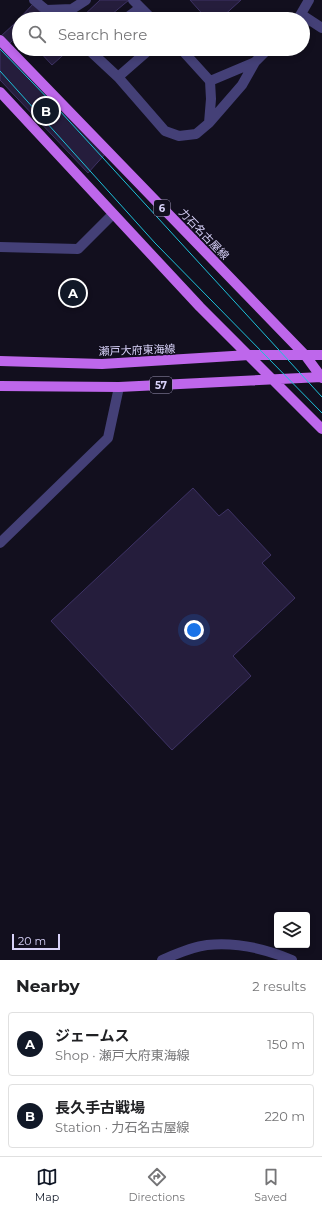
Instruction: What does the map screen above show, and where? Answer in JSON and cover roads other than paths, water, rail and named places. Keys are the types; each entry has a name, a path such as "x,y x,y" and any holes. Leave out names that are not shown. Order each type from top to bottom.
{"main road":[{"name":"力石名古屋線","path":"0,40 12,52"},
{"name":"力石名古屋線","path":"15,56 305,355 322,377"},
{"path":"0,92 200,308 322,429"},
{"name":"瀬戸大府東海線","path":"0,361 102,364 249,355 322,355"},
{"name":"57","path":"0,386 119,387 322,377"}],"street":[{"path":"34,0 48,12"},
{"path":"46,10 72,9 86,0"},
{"path":"133,0 144,12"},
{"path":"303,12 309,0"},
{"path":"135,12 140,8"},
{"path":"310,22 322,28"},
{"path":"97,56 118,77 165,131 179,136 196,134 208,123 242,85 255,62 261,56"},
{"path":"118,77 142,56"},
{"path":"187,56 210,81 211,99 208,123"},
{"path":"210,81 255,62"},
{"path":"0,247 78,249 113,214"},
{"path":"0,542 108,438 119,387"},
{"path":"162,960 181,952 207,945 256,947 275,952 292,960"}],"tram line":[{"path":"0,49 59,110 322,397"},
{"path":"0,71 155,243 322,413"}],"place":[{"name":"長久手古戦場","path":"46,111"},
{"name":"ジェームス","path":"73,293"}]}
